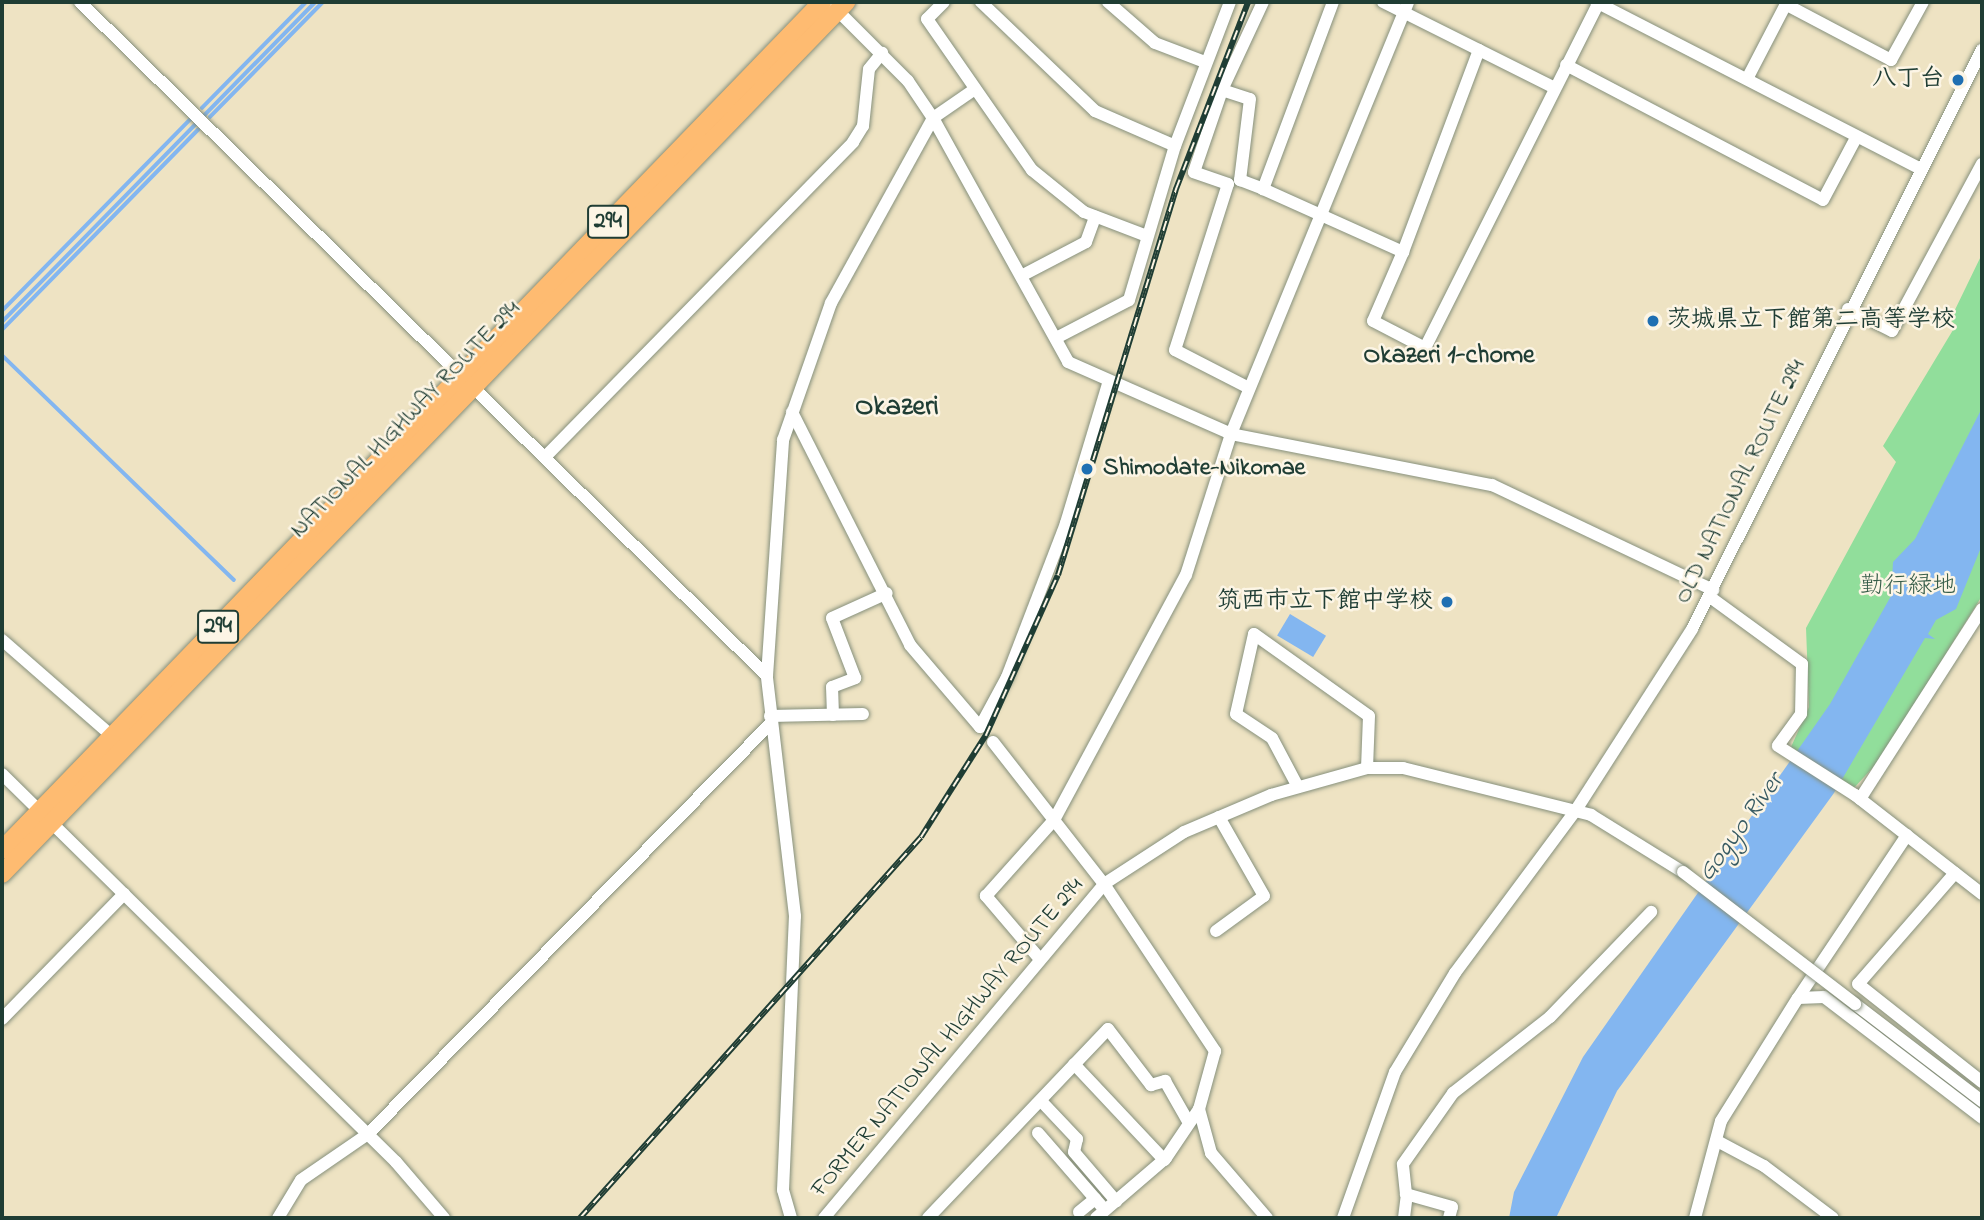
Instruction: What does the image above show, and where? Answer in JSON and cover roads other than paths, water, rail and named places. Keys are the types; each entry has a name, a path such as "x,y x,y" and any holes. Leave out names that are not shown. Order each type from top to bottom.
{"highway":[{"name":"NATIONAL HIGHWAY ROUTE 294","path":"2,850 46,817 834,4"},
{"name":"NATIONAL HIGHWAY ROUTE 294","path":"2,874 112,736 466,381"}],"street":[{"path":"80,2 466,381 546,456 767,676"},
{"path":"944,2 927,19 1032,170 1095,217 1147,236"},
{"path":"981,2 1094,111 1175,146"},
{"path":"1108,2 1155,43 1205,62"},
{"path":"1058,337 1129,300 1175,146 1230,2"},
{"path":"1263,2 1222,90 1194,173 1263,189 1404,253"},
{"path":"1263,189 1333,2"},
{"path":"1383,2 1406,7 1479,50 1555,88"},
{"path":"1479,50 1404,253 1373,321 1425,348 1598,2 1921,169"},
{"path":"1747,79 1783,4 1891,60 1923,2"},
{"path":"834,4 881,53 933,118 1058,337 1069,362 1108,384 1231,434 1492,485 1711,594 1802,664 1801,714 1778,746 1784,747 1855,796 1982,894"},
{"path":"1040,958 986,896 1054,820 1186,575 1231,434 1406,7"},
{"name":"OLD NATIONAL ROUTE 294","path":"1343,1218 1395,1072 1455,973 1576,810 1711,594 1848,309 1982,50"},
{"path":"546,456 853,142 863,127 870,69 881,53"},
{"path":"1566,65 1823,200 1857,136"},
{"path":"792,1218 783,1190 795,916 767,676 778,480 792,411 816,334 933,118 975,89"},
{"path":"1222,90 1250,99 1234,182 1175,350 1249,388"},
{"path":"1848,309 1892,331 1982,164"},
{"path":"1023,275 1086,242 1095,217"},
{"path":"792,411 887,593 910,645 980,727 1007,677 1066,523 1108,384"},
{"path":"833,715 832,687 855,678 832,618 887,593"},
{"path":"1855,796 1982,609"},
{"path":"1298,787 1272,738 1236,715 1254,634 1369,716 1367,768"},
{"path":"2,640 112,736"},
{"path":"278,1218 301,1180 368,1134 771,720 863,714"},
{"path":"993,742 1104,884 1215,1051 1199,1109 1164,1160 1102,1213"},
{"name":"FORMER NATIONAL HIGHWAY ROUTE 294","path":"824,1218 1104,884 1136,859 1219,817 1298,787 1367,768 1404,768 1576,810 1683,872 1982,1101"},
{"path":"2,774 368,1134 444,1218"},
{"path":"1216,931 1264,896 1219,817"},
{"path":"1695,1218 1719,1142 1721,1121 1798,998 1907,835"},
{"path":"1798,998 1824,997 1858,984 1955,873"},
{"path":"2,1019 124,894"},
{"path":"1404,1218 1407,1194 1403,1164 1453,1093 1550,1017 1651,912"},
{"path":"1858,984 1982,1082"},
{"path":"1824,997 1982,1118"},
{"path":"928,1218 1042,1102 1108,1029 1152,1085 1165,1081 1189,1123"},
{"path":"1074,1064 1164,1160"},
{"path":"1042,1102 1077,1139 1074,1152 1102,1213"},
{"path":"1199,1109 1212,1153 1267,1218"},
{"path":"1038,1132 1095,1199 1102,1213"},
{"path":"1719,1142 1833,1218"},
{"path":"1407,1194 1452,1207 1449,1218"},
{"path":"1079,1212 1095,1199"}],"water":[{"path":"1982,408 1982,545 1956,609 1936,620 1928,634 1935,639 1925,638 1834,793 1617,1091 1556,1218 1509,1218 1514,1192 1583,1057 1830,704 1891,596 1893,562 1915,539"},
{"path":"1290,614 1326,636 1313,657 1277,635"}],"waterway":[{"path":"202,108 306,2"},
{"path":"2,322 315,2"},
{"path":"210,117 323,2"},
{"path":"2,311 191,119"},
{"path":"2,330 198,130"},
{"path":"2,355 234,580"}],"railway":[{"path":"580,1218 921,837 986,735 1058,575 1176,189 1248,2"}],"place":[{"name":"八丁台","path":"1958,80"},
{"name":"茨城県立下館第二高等学校","path":"1653,321"},
{"name":"Shimodate-Nikomae","path":"1087,469"},
{"name":"筑西市立下館中学校","path":"1447,602"}],"district":[{"name":"Okazeri 1-chome","path":"1449,357"},
{"name":"Okazeri","path":"897,408"}],"park label":[{"name":"勤行緑地","path":"1908,587"}],"water label":[{"name":"Gogyo River","path":"1742,828"}]}
